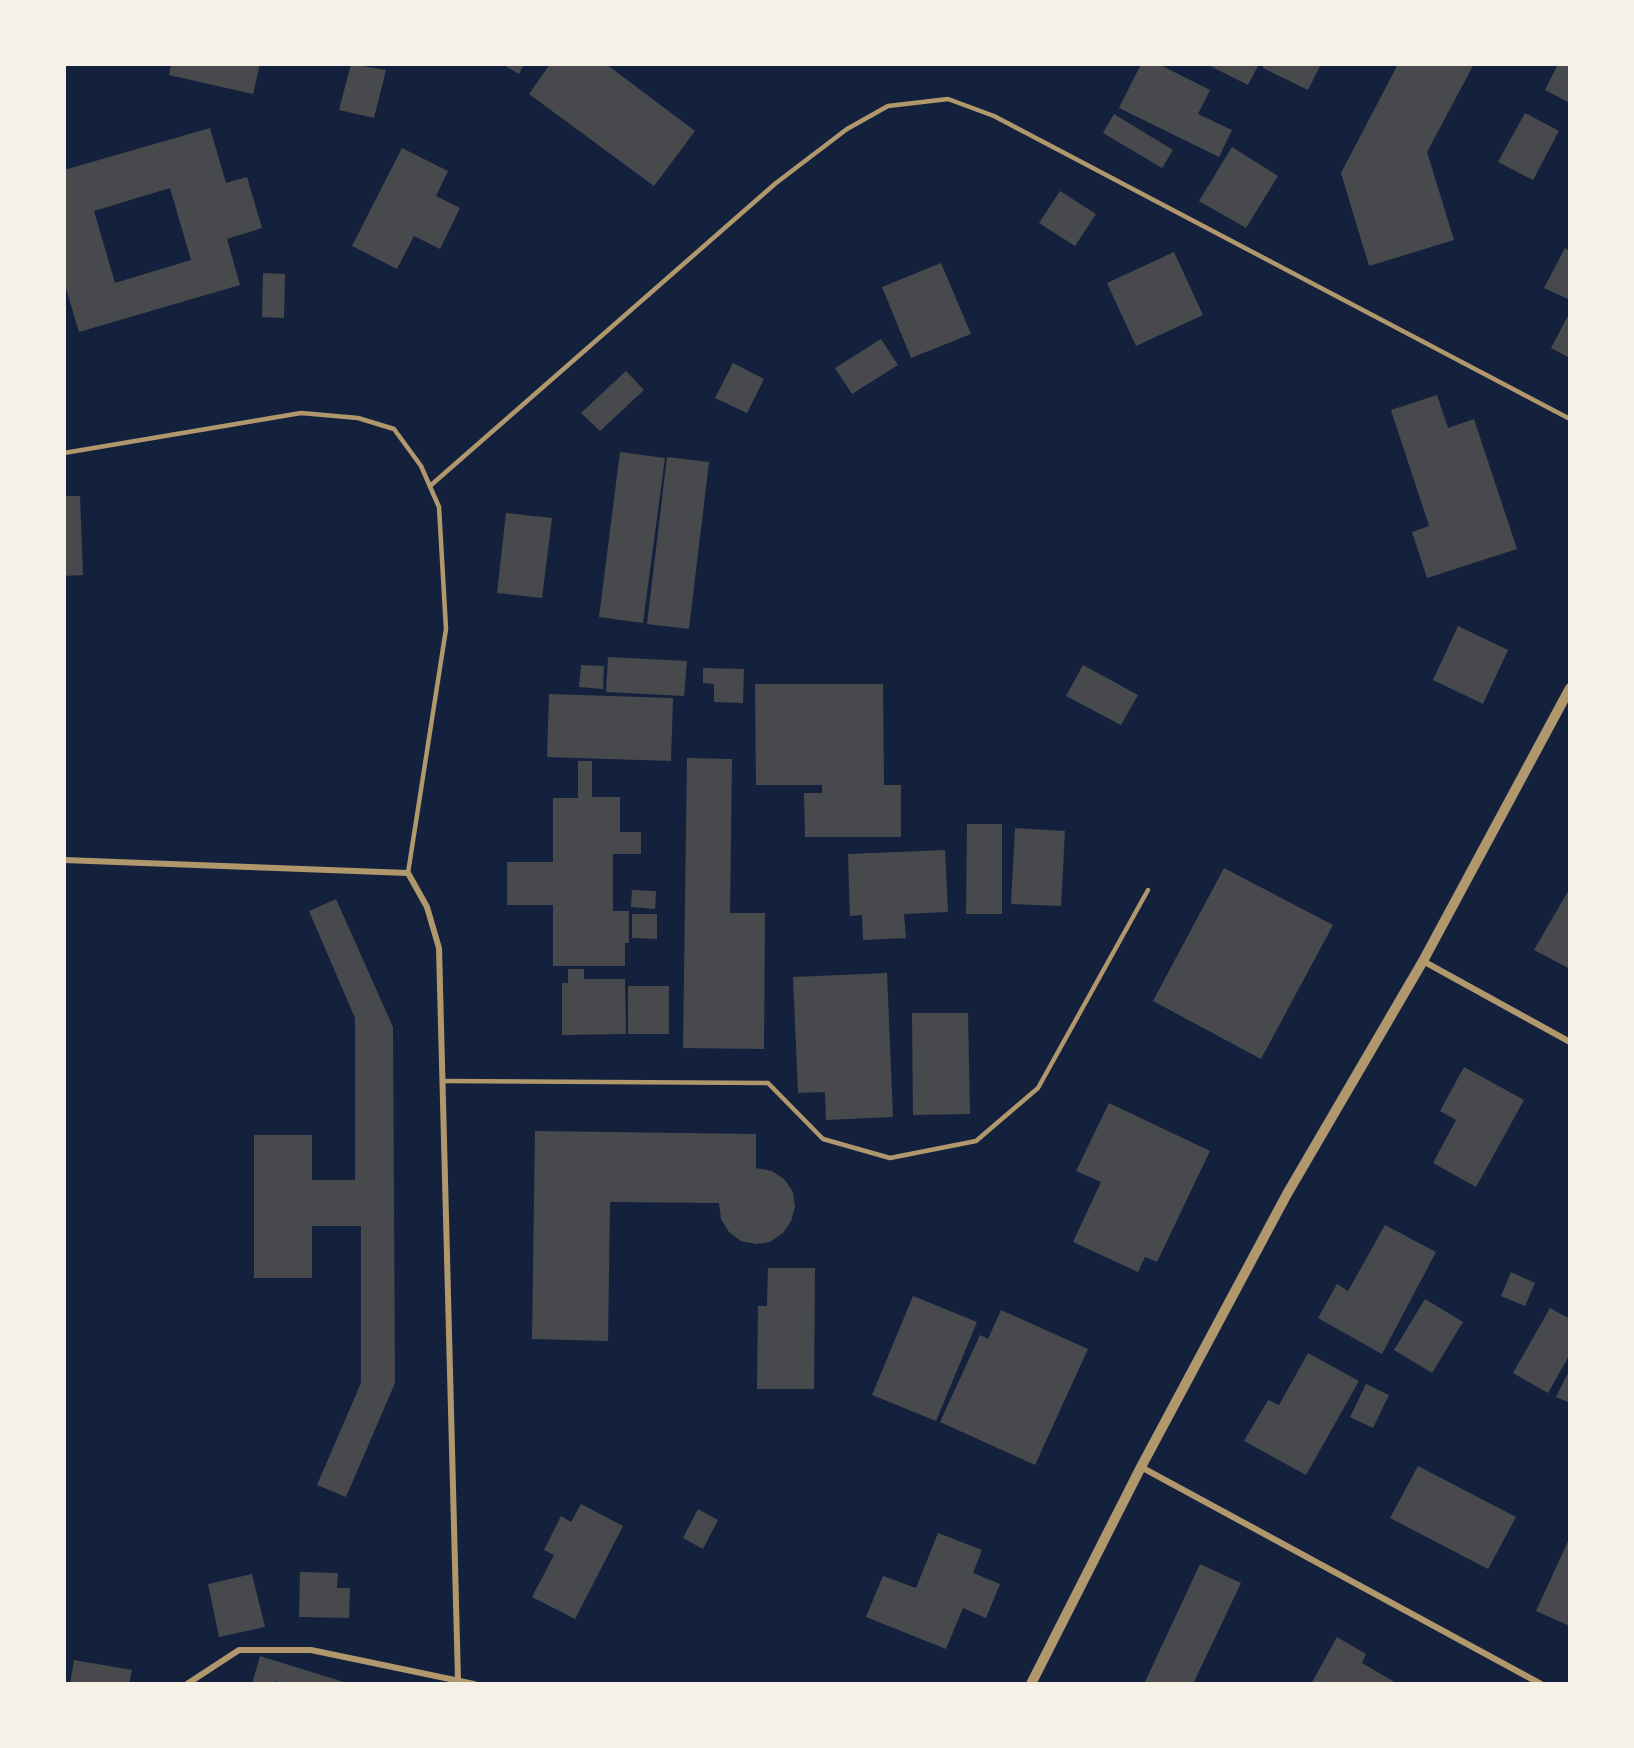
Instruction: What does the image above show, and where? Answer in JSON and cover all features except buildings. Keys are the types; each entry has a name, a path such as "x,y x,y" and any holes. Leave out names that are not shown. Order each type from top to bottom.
{"street":[{"path":"1031,1683 1141,1467 1287,1194 1423,961 1569,688"},
{"path":"64,860 408,873 427,908 439,948 459,1680"},
{"path":"1423,961 1569,1042"},
{"path":"1141,1467 1541,1683"},
{"path":"187,1683 239,1650 311,1650 474,1683"}],"lane":[{"path":"430,486 776,183 847,129 888,106 948,99 994,116 1569,419"},
{"path":"64,453 301,413 358,418 394,429 421,465 439,507 446,629 408,873"},
{"path":"443,1081 768,1083 823,1139 846,1146 890,1158 976,1141 1038,1088 1148,890"}]}
